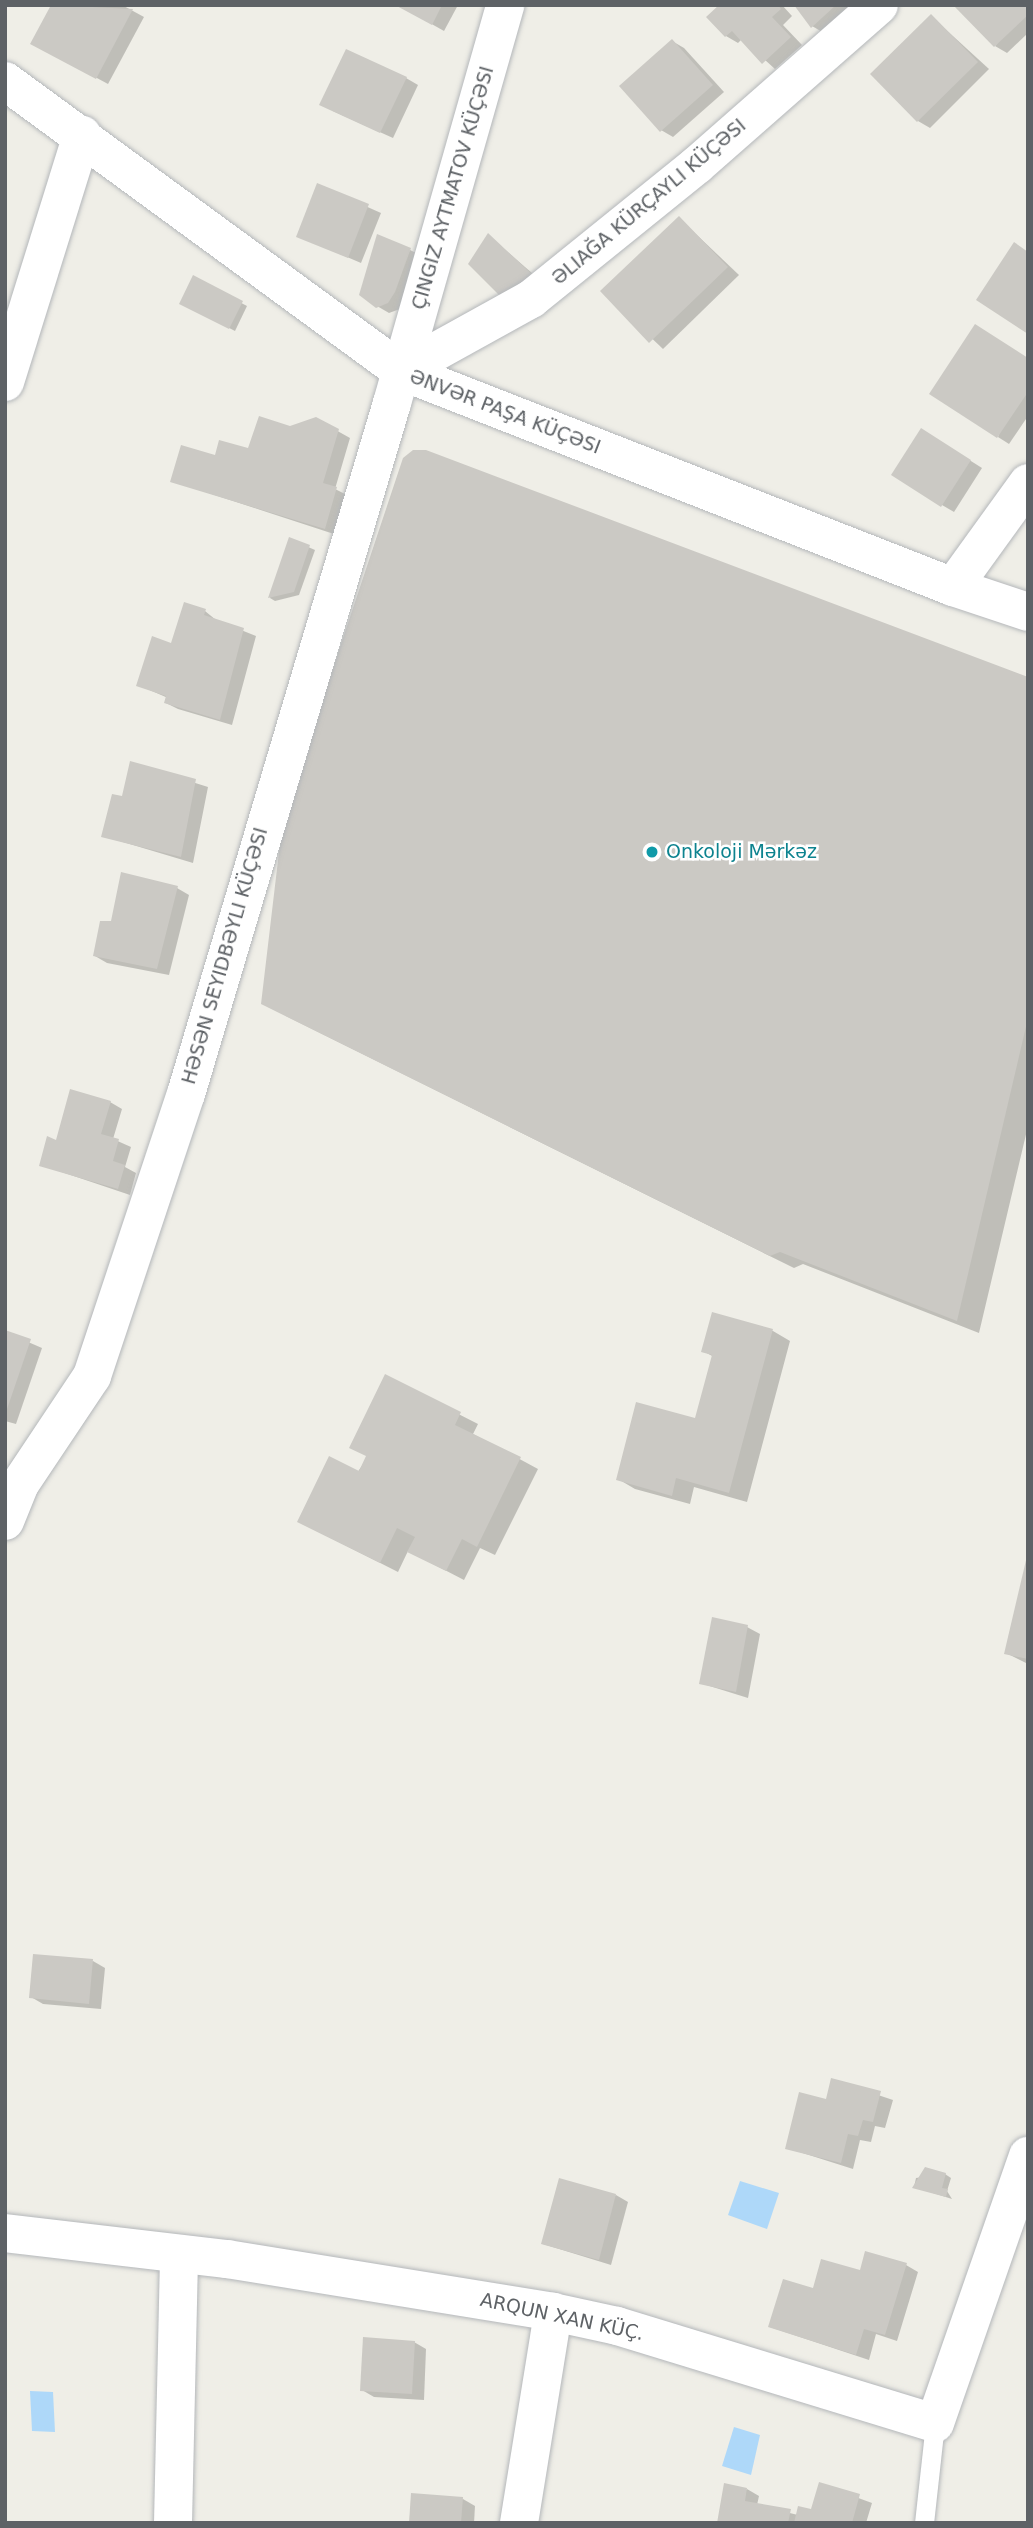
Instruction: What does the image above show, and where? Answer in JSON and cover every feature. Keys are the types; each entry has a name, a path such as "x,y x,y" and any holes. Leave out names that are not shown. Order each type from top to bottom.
{"street":[{"name":"ÇINGIZ AYTMATOV KÜÇƏSI","path":"401,371 505,5"},
{"path":"401,371 531,299 697,165 879,5"},
{"name":"ƏNVƏR PAŞA KÜÇƏSI","path":"5,81 401,371 953,587 1028,612"},
{"path":"5,382 82,135"},
{"name":"HƏSƏN SEYIDBƏYLI KÜÇƏSI","path":"5,1521 13,1481 92,1376 186,1094 401,371"},
{"path":"953,587 1028,483"},
{"path":"936,2423 1028,2157"},
{"path":"5,2233 179,2256 173,2523"},
{"name":"ARQUN XAN KÜÇ.","path":"179,2256 227,2259 552,2312 617,2326 936,2423"},
{"path":"519,2523 552,2312"}],"lane":[{"path":"925,2523 936,2423"}],"water":[{"path":"740,2181 779,2193 767,2229 728,2215"},
{"path":"30,2391 53,2392 55,2432 32,2431"},
{"path":"734,2427 760,2435 751,2475 722,2466"}],"building":[{"path":"51,5 133,9 96,79 30,44"},
{"path":"395,5 442,5 432,25"},
{"path":"719,5 778,5 781,9 772,17 791,37 762,64 732,31 725,37 706,17"},
{"path":"794,5 836,5 811,28"},
{"path":"953,5 1028,5 1028,15 994,47"},
{"path":"931,14 978,62 917,122 870,74"},
{"path":"672,39 713,85 660,132 619,86"},
{"path":"346,49 407,77 380,133 319,105"},
{"path":"317,183 369,204 348,258 296,237"},
{"path":"679,216 728,267 649,343 600,291"},
{"path":"488,233 536,278 509,305 468,264"},
{"path":"377,234 411,248 395,292 388,303 376,308 359,295"},
{"path":"1014,242 1028,252 1028,334 976,300"},
{"path":"193,275 243,301 229,329 179,304"},
{"path":"975,324 1028,358 1028,392 997,438 929,394"},
{"path":"259,416 290,426 316,417 339,429 323,483 337,487 325,529 170,482 181,445 215,455 219,440 248,448"},
{"path":"921,428 971,460 941,507 891,475"},
{"name":"Onkoloji Mərkəz","path":"413,450 426,450 1028,677 1028,1018 957,1321 780,1252 770,1256 261,1004 283,818 403,458"},
{"path":"289,537 310,545 294,592 268,598"},
{"path":"184,602 206,609 204,615 244,628 220,720 164,703 166,696 136,686 152,636 171,643"},
{"path":"130,761 196,779 181,857 101,837 112,794 122,796"},
{"path":"121,872 178,886 157,969 93,956 100,921 111,921"},
{"path":"70,1089 111,1101 101,1134 119,1139 113,1161 125,1165 118,1189 39,1166 47,1136 56,1140"},
{"path":"712,1312 773,1329 729,1493 676,1478 672,1496 616,1480 636,1402 695,1418 712,1355 701,1352"},
{"path":"5,1330 31,1339 6,1412 5,1412"},
{"path":"385,1374 461,1412 455,1425 521,1457 477,1547 462,1539 446,1571 407,1552 415,1537 397,1528 380,1563 297,1522 329,1456 359,1471 366,1456 349,1448"},
{"path":"1028,1556 1028,1659 1004,1654"},
{"path":"712,1617 748,1625 736,1692 699,1684"},
{"path":"33,1954 93,1959 89,2004 29,1998"},
{"path":"831,2078 881,2091 873,2122 863,2120 858,2136 848,2134 841,2163 785,2149 799,2092 826,2099"},
{"path":"925,2167 946,2173 942,2188 948,2189 946,2197 912,2188"},
{"path":"559,2178 616,2194 599,2260 541,2244"},
{"path":"865,2251 907,2263 885,2335 864,2329 856,2355 768,2327 783,2279 813,2288 821,2259 860,2270"},
{"path":"363,2337 415,2341 412,2394 360,2391"},
{"path":"819,2482 860,2494 852,2523 794,2523 798,2506 811,2509"},
{"path":"724,2483 747,2488 745,2501 791,2509 788,2523 717,2523"},
{"path":"411,2493 463,2497 461,2523 409,2523"}],"place":[{"name":"Onkoloji Mərkəz","path":"652,852"}]}
